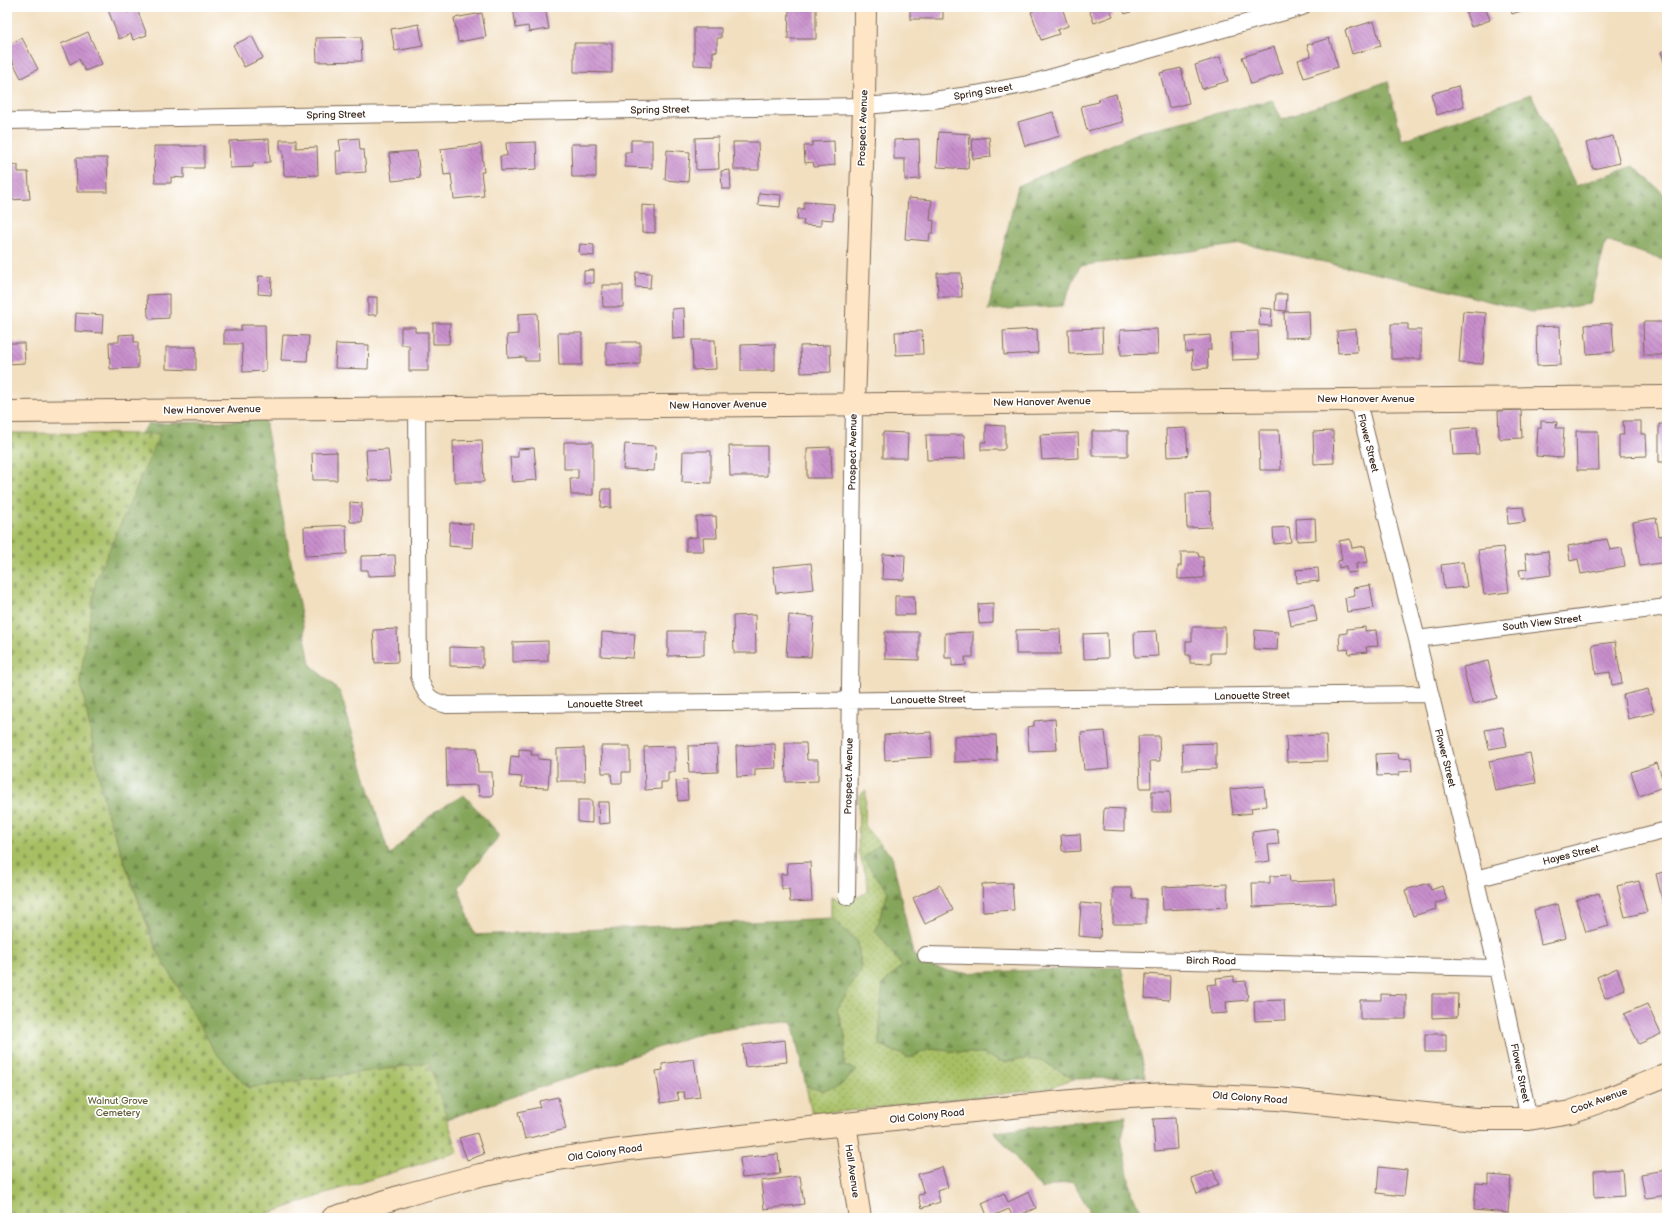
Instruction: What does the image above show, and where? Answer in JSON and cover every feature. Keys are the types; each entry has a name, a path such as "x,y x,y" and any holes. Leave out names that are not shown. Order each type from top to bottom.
{"main road":[{"name":"Prospect Avenue","path":"854,404 864,106 865,7"},
{"name":"New Hanover Avenue","path":"7,412 1667,396"},
{"name":"Cook Avenue","path":"1529,1119 1570,1112 1663,1081"},
{"name":"Old Colony Road","path":"333,1218 480,1175 557,1159 620,1150 845,1124 1111,1097 1168,1094 1278,1099 1475,1118 1529,1119"},
{"name":"Hall Avenue","path":"845,1124 860,1218"}],"street":[{"name":"Spring Street","path":"7,121 864,106 926,102 1028,84 1302,7"},
{"name":"Flower Street","path":"1357,398 1475,879 1529,1119"},
{"name":"Prospect Avenue","path":"847,897 854,404"},
{"name":"Lanouette Street","path":"416,408 419,676 422,688 428,698 447,705 1430,694"},
{"name":"South View Street","path":"1417,639 1667,607"},
{"name":"Hayes Street","path":"1475,879 1667,830"},
{"name":"Birch Road","path":"926,955 1496,968"}],"green space":[{"path":"1388,81 1402,140 1531,94 1576,186 1634,166 1667,197 1667,261 1606,241 1590,304 1532,312 1401,279 1243,244 1080,266 1062,306 988,310 1018,186 1140,132 1272,100 1282,119"},
{"path":"265,420 310,664 340,692 389,855 434,812 464,795 500,835 458,887 475,935 832,918 858,942 861,970 837,1009 845,1035 844,1066 857,1070 841,1085 823,1091 806,1086 792,1021 704,1032 447,1119 429,1063 248,1088 215,1052 158,952 106,811 80,679 96,580 159,434 140,434 149,424"},
{"name":"Walnut Grove Cemetery","path":"7,433 160,434 96,580 80,679 106,811 155,947 215,1052 248,1088 429,1063 458,1152 340,1189 255,1218 7,1218"},
{"path":"866,790 865,827 880,844 864,858 888,892 876,931 902,966 883,984 880,1014 880,1045 910,1058 929,1049 983,1054 1004,1062 1019,1059 1041,1060 1074,1079 1047,1089 812,1115 806,1086 823,1091 856,1070 844,1066 845,1035 837,1009 861,970 858,942 832,918 832,896 845,903 868,892 867,877 858,852 859,796"},
{"path":"880,844 892,856 913,954 932,967 958,973 1121,967 1146,1077 1074,1079 1041,1060 1019,1059 1004,1062 983,1054 929,1049 910,1058 880,1045 880,1014 883,984 902,966 876,931 888,892 863,858"},
{"path":"1126,1116 1121,1137 1132,1196 1147,1218 1089,1218 1089,1209 1072,1181 1041,1189 995,1132"}],"building":[{"path":"107,7 125,7 128,13 137,9 147,35 133,40 131,34 119,39"},
{"path":"513,7 545,7 549,29 529,32 528,26 516,28"},
{"path":"789,7 816,7 816,39 788,39"},
{"path":"910,7 943,7 943,19 910,19"},
{"path":"1043,7 1062,7 1068,26 1057,30 1059,34 1041,40 1031,12"},
{"path":"1088,7 1109,7 1113,16 1094,23"},
{"path":"1122,7 1144,7 1125,14"},
{"path":"1464,7 1485,7 1490,20 1471,27"},
{"path":"1510,7 1532,7 1512,14"},
{"path":"482,13 486,37 458,42 454,18"},
{"path":"1374,21 1381,46 1352,54 1345,30"},
{"path":"419,24 423,46 395,51 391,29"},
{"path":"694,28 721,28 721,38 717,38 717,52 713,51 713,66 694,65"},
{"path":"88,32 102,64 85,71 79,59 70,64 61,44"},
{"path":"252,36 263,58 244,67 233,45"},
{"path":"361,37 362,61 317,62 316,38"},
{"path":"22,38 38,69 21,78 7,51 7,45"},
{"path":"1329,38 1338,67 1304,78 1298,60 1311,56 1307,45"},
{"path":"574,43 612,43 612,73 574,72"},
{"path":"1274,47 1283,73 1251,84 1242,57"},
{"path":"1667,50 1667,71 1661,52"},
{"path":"1220,57 1228,81 1202,89 1195,65"},
{"path":"1181,68 1189,103 1169,108 1160,73"},
{"path":"1458,86 1464,106 1437,115 1431,94"},
{"path":"1116,94 1123,122 1087,131 1081,106 1099,102 1098,99"},
{"path":"1053,112 1060,136 1025,146 1018,122"},
{"path":"939,132 970,134 968,169 937,167"},
{"path":"1613,136 1620,163 1593,169 1586,143"},
{"path":"718,137 719,169 696,169 695,138"},
{"path":"989,137 991,157 973,159 972,139"},
{"path":"359,138 360,150 364,150 366,172 337,174 336,151 341,151 339,140"},
{"path":"269,139 270,162 253,163 253,167 230,168 229,141"},
{"path":"919,139 920,179 905,180 905,159 894,159 894,140"},
{"path":"280,140 296,140 296,148 317,147 318,175 286,176 284,174 283,150 280,150"},
{"path":"631,140 652,140 652,168 625,167 625,152 631,152"},
{"path":"834,141 835,165 814,167 813,162 805,163 804,146 812,146 812,142"},
{"path":"536,142 537,169 501,171 500,156 507,156 506,143"},
{"path":"733,142 758,142 759,170 734,170"},
{"path":"481,144 484,172 481,172 484,196 454,199 451,174 444,175 441,149"},
{"path":"571,144 596,144 596,177 572,177"},
{"path":"154,146 204,146 204,168 184,168 184,178 171,177 171,183 155,183"},
{"path":"667,150 690,152 688,182 665,180"},
{"path":"417,151 420,178 392,181 389,153"},
{"path":"76,158 107,158 108,192 77,192"},
{"path":"18,165 18,172 28,172 30,199 7,200 7,166"},
{"path":"730,170 731,189 722,189 721,171"},
{"path":"759,193 781,195 780,207 758,205"},
{"path":"908,198 932,200 930,220 934,221 933,233 930,233 929,241 905,239"},
{"path":"804,202 834,204 833,220 821,219 821,226 803,225 804,220 797,220 798,209 804,209"},
{"path":"642,205 655,206 655,233 642,232"},
{"path":"580,244 594,245 594,256 582,255 579,253"},
{"path":"594,270 594,283 584,283 584,271"},
{"path":"636,272 651,273 650,288 635,287"},
{"path":"937,273 961,273 962,297 938,297"},
{"path":"259,276 272,277 271,295 258,294"},
{"path":"602,285 623,285 623,307 603,307"},
{"path":"169,294 169,318 151,319 148,316 147,295"},
{"path":"1276,294 1287,294 1286,311 1275,310"},
{"path":"368,297 377,297 377,315 368,315"},
{"path":"684,308 685,338 673,339 672,309"},
{"path":"1260,308 1272,309 1271,326 1259,325"},
{"path":"1309,311 1310,337 1285,338 1284,312"},
{"path":"1463,311 1486,313 1483,364 1459,363"},
{"path":"76,313 103,315 102,333 75,331"},
{"path":"537,313 539,361 525,361 525,357 508,358 507,335 518,334 518,314"},
{"path":"1643,322 1667,322 1667,355 1644,355"},
{"path":"433,323 450,323 449,344 433,344"},
{"path":"1612,323 1614,352 1587,354 1585,325"},
{"path":"1391,324 1408,324 1408,330 1421,330 1421,359 1391,359"},
{"path":"241,325 265,325 266,371 243,372 242,344 224,344 224,330 241,330"},
{"path":"1560,326 1561,365 1537,366 1536,327"},
{"path":"401,327 415,327 415,332 428,332 428,371 409,371 409,345 401,345"},
{"path":"1102,328 1103,353 1069,354 1068,329"},
{"path":"1037,329 1038,353 1004,355 1003,331"},
{"path":"1157,329 1158,354 1121,355 1120,330"},
{"path":"1356,329 1357,352 1338,353 1337,331"},
{"path":"922,331 923,354 896,355 895,332"},
{"path":"1258,331 1259,359 1232,360 1231,332"},
{"path":"558,333 582,333 582,365 559,365"},
{"path":"134,334 134,342 138,342 138,368 110,369 109,342 119,342 119,335"},
{"path":"283,335 309,336 307,361 281,360"},
{"path":"1210,335 1211,350 1207,350 1208,368 1193,369 1192,351 1186,352 1185,337"},
{"path":"692,340 715,340 716,369 693,370"},
{"path":"606,342 640,342 640,364 606,365"},
{"path":"7,343 24,343 25,363 7,364"},
{"path":"336,344 369,345 368,369 335,368"},
{"path":"775,344 775,371 741,371 741,345"},
{"path":"830,345 831,372 801,373 800,346"},
{"path":"166,347 196,347 196,370 166,369"},
{"path":"1521,410 1522,438 1501,439 1499,436 1498,411"},
{"path":"1541,421 1557,422 1556,428 1564,428 1562,458 1536,456 1538,428 1541,428"},
{"path":"1623,421 1641,421 1641,434 1646,434 1647,456 1619,457 1619,435 1624,435"},
{"path":"1659,424 1667,424 1667,462 1659,462"},
{"path":"986,425 1005,426 1005,448 1003,450 981,450 981,442 986,442"},
{"path":"1477,427 1479,454 1453,455 1451,429"},
{"path":"1186,428 1188,454 1186,456 1167,457 1166,429"},
{"path":"1259,430 1279,430 1281,470 1260,470"},
{"path":"1092,431 1128,431 1128,456 1092,456"},
{"path":"1333,431 1334,463 1314,464 1313,432"},
{"path":"1576,431 1598,431 1599,470 1577,470"},
{"path":"883,432 908,433 907,458 883,458"},
{"path":"1078,433 1079,458 1042,460 1040,435"},
{"path":"926,435 964,435 965,459 927,460"},
{"path":"482,440 484,482 455,482 453,441"},
{"path":"564,442 593,442 593,495 571,495 570,478 578,478 578,469 564,469"},
{"path":"625,444 656,446 654,471 623,469"},
{"path":"729,446 767,446 767,476 730,476"},
{"path":"831,447 832,478 807,478 807,448"},
{"path":"534,448 537,480 512,482 510,457 518,457 518,449"},
{"path":"388,449 391,480 368,481 366,450"},
{"path":"683,451 711,451 711,483 682,482"},
{"path":"337,452 337,480 313,480 312,453"},
{"path":"602,489 611,489 611,508 601,507"},
{"path":"1210,493 1211,527 1187,528 1186,494"},
{"path":"350,502 362,503 361,522 350,522"},
{"path":"1523,507 1525,522 1508,524 1507,508"},
{"path":"716,516 717,538 703,538 704,551 686,551 686,538 697,537 696,517"},
{"path":"1315,518 1316,540 1297,541 1296,519"},
{"path":"1656,518 1659,536 1667,535 1667,562 1640,566 1633,522"},
{"path":"450,523 473,524 472,548 449,546"},
{"path":"346,525 347,554 305,556 304,527"},
{"path":"1289,527 1291,542 1274,544 1273,528"},
{"path":"1350,539 1352,548 1365,546 1368,562 1356,564 1357,572 1347,573 1346,566 1339,568 1338,561 1342,560 1339,541"},
{"path":"1607,539 1610,550 1622,548 1625,566 1581,574 1578,559 1570,561 1568,546"},
{"path":"1503,547 1509,592 1484,595 1478,550"},
{"path":"1548,551 1551,575 1521,579 1519,570 1527,569 1525,554"},
{"path":"1181,552 1198,552 1199,557 1203,557 1204,578 1178,579 1178,566 1181,566"},
{"path":"883,554 905,555 904,580 882,579"},
{"path":"395,555 396,575 368,576 368,570 361,570 361,556"},
{"path":"1463,562 1467,587 1444,589 1441,565"},
{"path":"811,563 814,589 776,593 773,567"},
{"path":"1318,568 1319,581 1297,583 1296,570"},
{"path":"1370,585 1374,608 1347,612 1345,598 1355,596 1353,588"},
{"path":"895,596 914,596 915,615 895,615"},
{"path":"993,603 993,623 979,624 978,604"},
{"path":"1314,604 1317,621 1291,626 1288,609"},
{"path":"755,615 756,653 734,653 733,616"},
{"path":"789,615 814,617 811,657 786,656"},
{"path":"1192,627 1225,627 1225,653 1211,653 1211,664 1190,663 1190,655 1186,655 1186,641 1192,641"},
{"path":"1365,627 1365,631 1376,630 1378,646 1366,647 1367,652 1349,654 1348,649 1340,650 1339,634 1347,633 1347,629"},
{"path":"397,629 398,662 375,663 373,630"},
{"path":"1060,629 1061,654 1016,654 1016,630"},
{"path":"1255,630 1278,632 1277,650 1254,649"},
{"path":"668,631 704,631 704,655 668,656"},
{"path":"1156,631 1158,656 1135,657 1134,632"},
{"path":"602,632 635,634 633,658 601,656"},
{"path":"885,632 919,632 919,660 885,659"},
{"path":"973,632 973,657 965,657 966,665 952,666 952,658 945,658 945,633"},
{"path":"1107,633 1108,658 1084,659 1083,634"},
{"path":"548,641 548,661 513,662 513,642"},
{"path":"1615,642 1622,683 1612,685 1610,672 1596,674 1592,645"},
{"path":"450,647 483,648 483,667 450,666"},
{"path":"1488,661 1497,698 1474,704 1472,703 1463,667"},
{"path":"1648,689 1654,713 1628,719 1623,695"},
{"path":"1055,719 1057,750 1029,751 1027,727 1034,726 1034,721"},
{"path":"1503,727 1507,746 1489,749 1485,730"},
{"path":"1105,731 1109,768 1084,770 1081,733"},
{"path":"931,732 932,757 885,760 884,735"},
{"path":"996,735 997,761 954,762 954,736"},
{"path":"1326,735 1327,761 1287,762 1286,736"},
{"path":"1138,736 1159,736 1160,761 1150,761 1151,788 1141,788 1140,786"},
{"path":"785,743 806,743 807,760 818,760 818,781 786,782"},
{"path":"1216,743 1216,769 1183,770 1182,744"},
{"path":"775,744 776,768 755,769 755,776 737,777 736,746"},
{"path":"717,745 718,772 689,773 688,746"},
{"path":"601,746 630,746 630,772 622,772 622,783 612,783 611,773 602,773"},
{"path":"675,746 675,772 668,772 668,782 661,782 661,789 645,790 644,747"},
{"path":"446,748 477,748 478,772 492,772 493,796 479,796 478,785 447,786"},
{"path":"584,748 585,781 557,781 557,749"},
{"path":"519,749 532,750 531,755 538,755 538,759 550,760 548,788 521,787 522,777 509,776 511,756 519,757"},
{"path":"1398,753 1399,759 1411,758 1412,771 1399,772 1400,775 1377,776 1376,754"},
{"path":"1530,753 1536,783 1495,791 1489,761"},
{"path":"1657,763 1665,786 1639,796 1631,772"},
{"path":"687,780 688,800 678,801 676,781"},
{"path":"1264,786 1266,806 1251,808 1252,813 1233,815 1230,789"},
{"path":"1152,791 1170,791 1171,812 1152,812"},
{"path":"578,800 592,800 592,823 578,822"},
{"path":"598,802 609,802 610,823 599,824"},
{"path":"1104,808 1124,809 1124,831 1103,830"},
{"path":"1277,829 1279,844 1268,845 1270,861 1256,863 1252,832"},
{"path":"1080,834 1081,851 1065,852 1062,850 1061,835"},
{"path":"810,862 812,901 790,902 789,889 782,889 781,874 788,874 787,863"},
{"path":"1667,871 1667,906 1664,907 1656,874"},
{"path":"1289,875 1290,882 1335,880 1336,904 1253,907 1252,883 1270,883 1270,876"},
{"path":"1639,881 1647,912 1625,917 1617,886"},
{"path":"1012,883 1014,910 983,912 982,884"},
{"path":"1429,883 1431,890 1442,886 1447,900 1435,903 1436,909 1413,916 1405,890"},
{"path":"1227,884 1228,907 1163,910 1162,887"},
{"path":"940,885 953,910 925,924 913,898"},
{"path":"1113,888 1132,888 1133,899 1146,899 1146,924 1113,924"},
{"path":"1599,893 1609,926 1586,932 1576,900"},
{"path":"1081,903 1102,905 1100,938 1079,936"},
{"path":"1558,904 1566,938 1541,944 1534,910"},
{"path":"1617,968 1625,989 1605,998 1597,977"},
{"path":"1146,974 1170,976 1169,1000 1145,998"},
{"path":"1234,976 1234,982 1246,981 1248,1000 1226,1002 1227,1013 1210,1014 1207,985 1217,984 1216,978"},
{"path":"1381,994 1406,995 1406,1019 1360,1019 1360,1000 1381,1000"},
{"path":"1432,994 1458,994 1457,1017 1432,1018"},
{"path":"1284,1000 1285,1020 1255,1021 1254,1001"},
{"path":"1647,1004 1661,1034 1639,1044 1624,1014"},
{"path":"1425,1034 1446,1034 1446,1052 1425,1052"},
{"path":"785,1040 787,1062 745,1067 743,1045"},
{"path":"694,1059 700,1097 685,1099 684,1092 677,1092 679,1100 661,1103 656,1071 663,1070 662,1064"},
{"path":"558,1097 566,1129 525,1139 518,1112 540,1107 539,1101"},
{"path":"1175,1118 1177,1149 1155,1151 1153,1119"},
{"path":"477,1133 484,1154 467,1160 459,1138"},
{"path":"778,1154 780,1174 742,1178 740,1158"},
{"path":"942,1167 948,1187 937,1190 940,1202 922,1208 918,1195 924,1194 918,1174"},
{"path":"1379,1167 1407,1170 1404,1196 1377,1193"},
{"path":"1622,1169 1624,1196 1595,1198 1594,1171"},
{"path":"1213,1170 1219,1185 1197,1194 1191,1178"},
{"path":"1667,1170 1667,1195 1645,1197 1641,1174"},
{"path":"1489,1175 1511,1177 1508,1213 1474,1210 1476,1183 1489,1184"},
{"path":"800,1176 804,1204 764,1209 761,1181"},
{"path":"1029,1192 1036,1208 1013,1218 1009,1209 988,1218 982,1203 1004,1193 1008,1202"}]}
